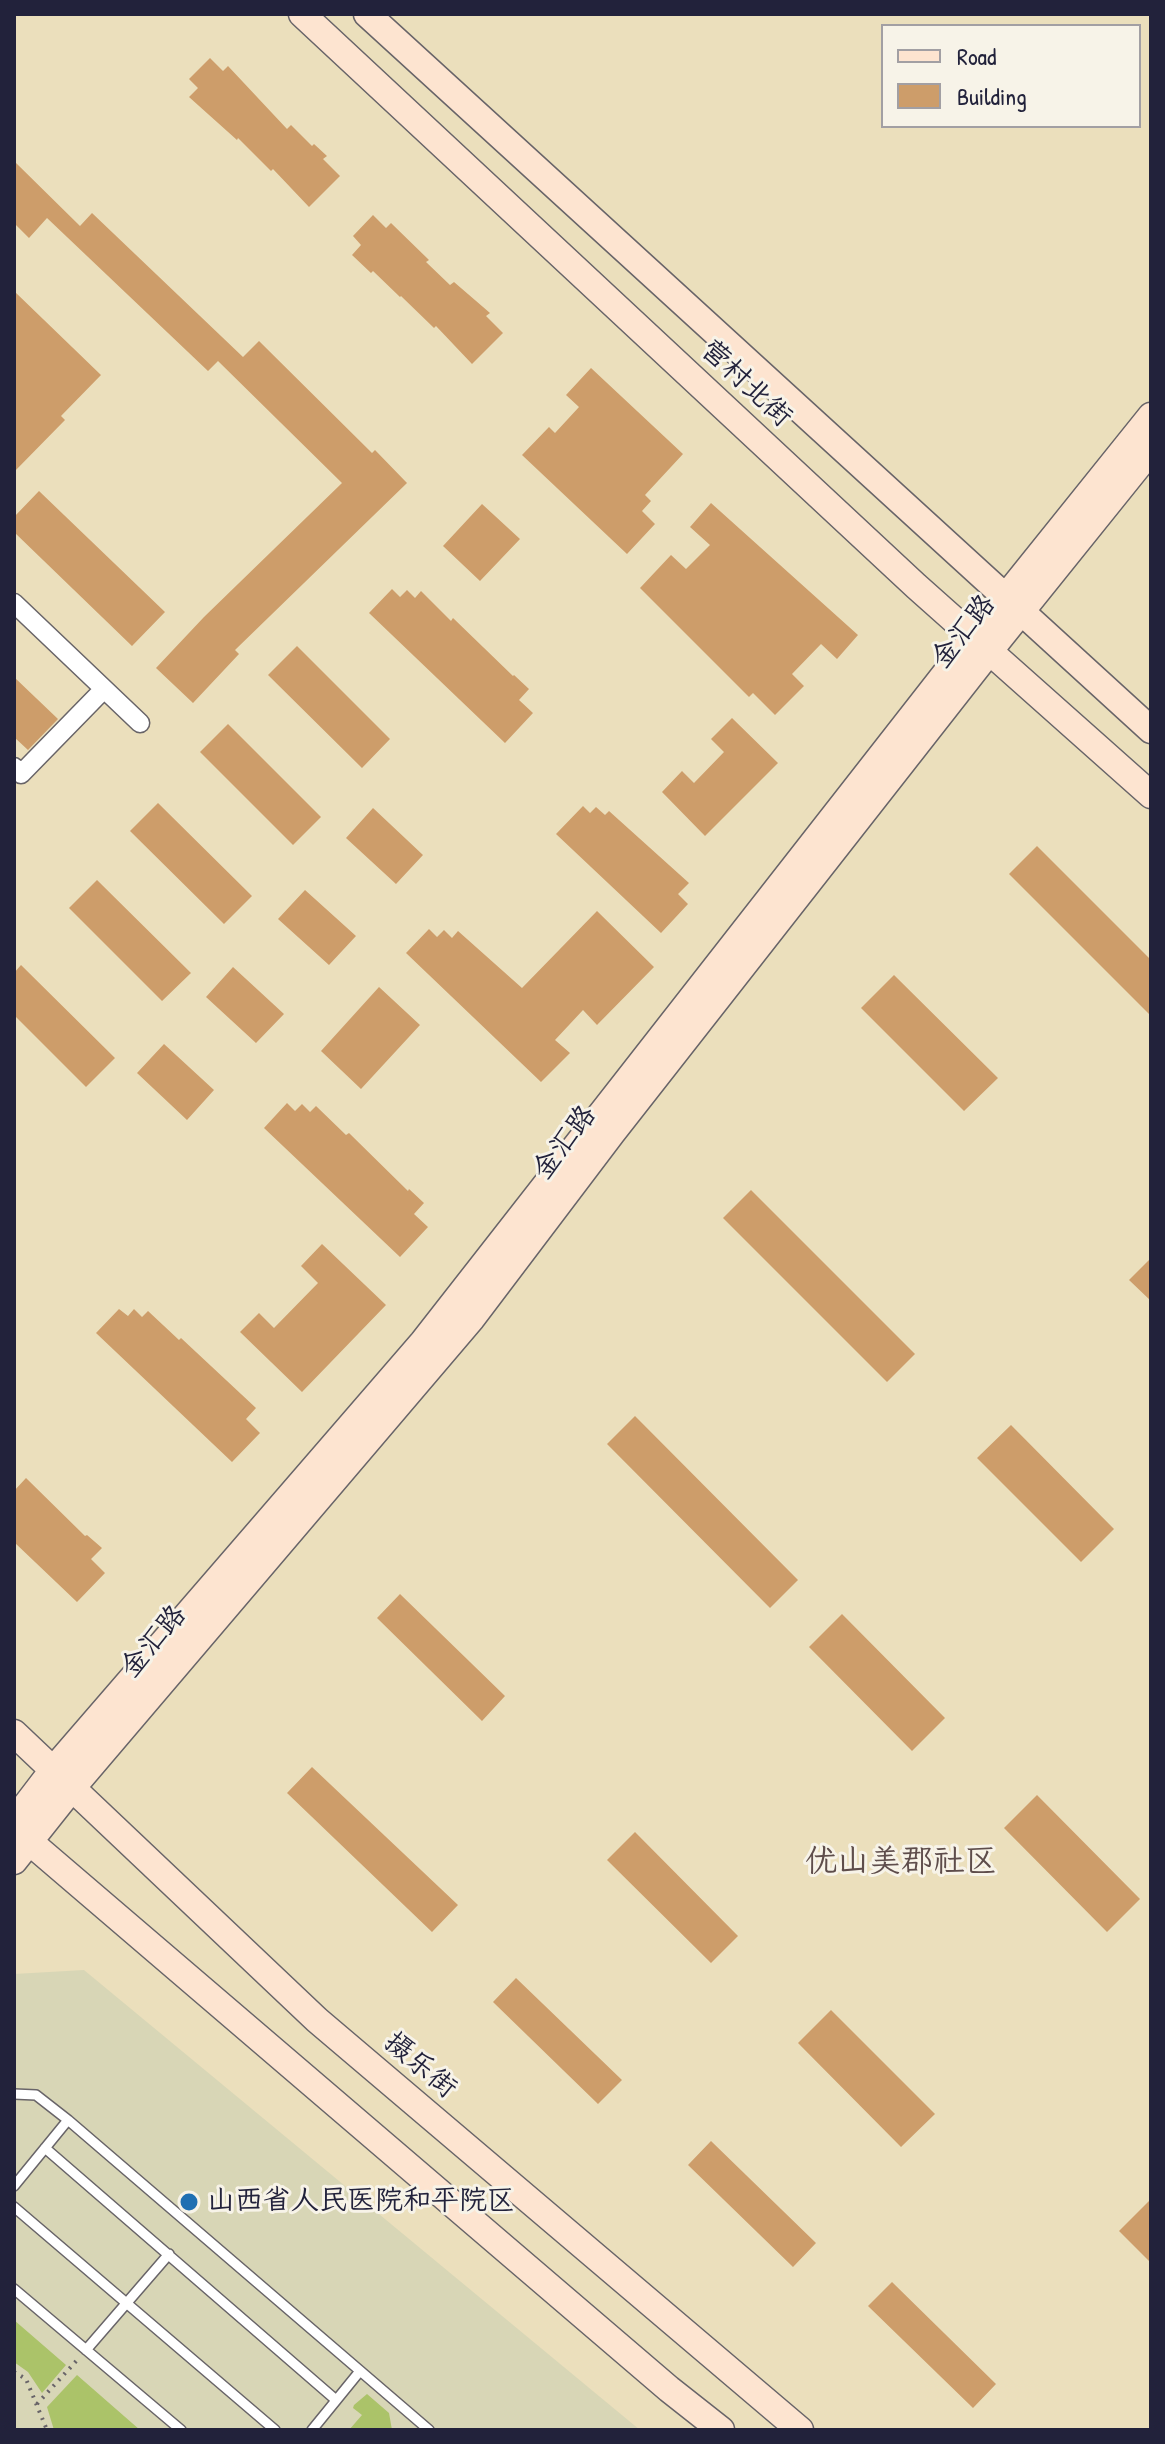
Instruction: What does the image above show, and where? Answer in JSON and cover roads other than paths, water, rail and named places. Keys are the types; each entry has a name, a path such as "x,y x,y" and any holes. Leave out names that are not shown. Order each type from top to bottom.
{"street":[{"name":"营村北街","path":"302,14 916,586 1151,795"},
{"name":"营村北街","path":"367,14 1151,730"},
{"name":"金汇路","path":"14,1821 63,1779 472,1318 1014,604 1151,416"},
{"name":"金汇路","path":"1014,604 1151,450"},
{"path":"14,603 140,723"},
{"path":"14,767 21,774 104,689"},
{"name":"摄乐街","path":"14,1733 317,2020 800,2430"},
{"name":"金汇路","path":"19,1845 63,1779"},
{"path":"19,1845 721,2430"}],"lane":[{"path":"14,2094 36,2095 68,2120 360,2371 416,2426 429,2430"},
{"path":"14,2186 68,2120"},
{"path":"45,2148 336,2400"},
{"path":"14,2207 275,2430"},
{"path":"86,2350 169,2254"},
{"path":"14,2289 181,2430"},
{"path":"312,2430 360,2371"}],"place":[{"name":"山西省人民医院和平院区","path":"189,2202"}],"district":[{"name":"优山美郡社区","path":"901,1862"}]}
